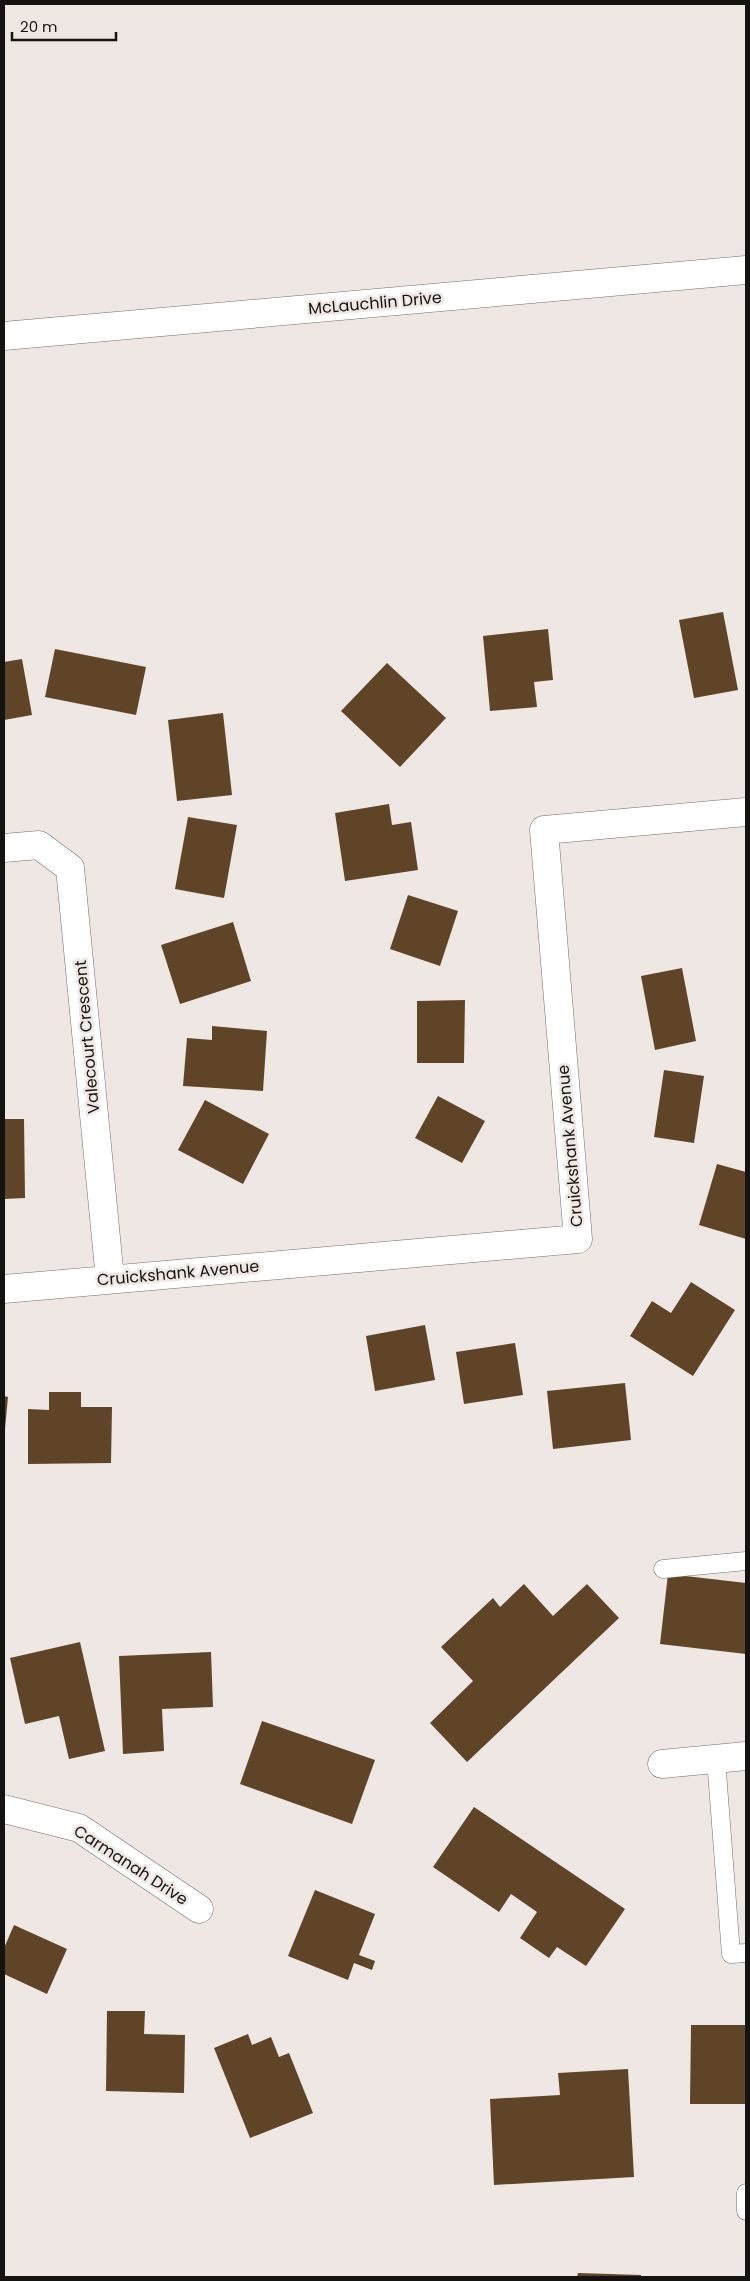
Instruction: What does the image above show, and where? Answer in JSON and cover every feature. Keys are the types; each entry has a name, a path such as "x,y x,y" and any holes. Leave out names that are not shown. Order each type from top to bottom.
{"street":[{"name":"McLauchlin Drive","path":"4,336 746,270"},
{"name":"Cruickshank Avenue","path":"4,1289 578,1239 544,830 746,812"},
{"name":"Valecourt Crescent","path":"4,848 39,845 70,868 110,1279"},
{"path":"662,1764 746,1756"},
{"name":"Carmanah Drive","path":"4,1809 79,1828 199,1909"}],"lane":[{"path":"663,1569 746,1561"},
{"path":"716,1759 732,1954 746,1953"},
{"path":"746,2193 746,2211"}],"building":[{"path":"723,612 738,690 694,698 679,620"},
{"path":"548,629 553,680 534,682 537,707 490,711 483,636"},
{"path":"55,649 146,667 136,715 45,697"},
{"path":"22,659 32,715 4,720 4,662"},
{"path":"387,663 446,718 400,767 341,711"},
{"path":"223,713 232,795 177,801 168,720"},
{"path":"389,804 392,825 411,822 418,870 345,881 335,813"},
{"path":"188,817 237,825 224,898 175,889"},
{"path":"408,895 458,911 440,966 390,949"},
{"path":"233,922 251,981 180,1004 161,945"},
{"path":"682,968 696,1041 655,1050 641,976"},
{"path":"465,1000 464,1063 417,1063 417,1001"},
{"path":"212,1026 267,1031 263,1091 183,1086 187,1038 212,1040"},
{"path":"664,1070 704,1076 694,1143 654,1137"},
{"path":"438,1096 485,1121 462,1163 415,1138"},
{"path":"205,1100 269,1134 243,1184 178,1150"},
{"path":"4,1119 24,1119 25,1198 4,1199"},
{"path":"717,1164 746,1172 746,1239 699,1225"},
{"path":"691,1282 735,1310 693,1376 630,1336 652,1301 671,1313"},
{"path":"425,1325 435,1380 375,1391 366,1336"},
{"path":"515,1343 523,1395 464,1404 456,1352"},
{"path":"625,1383 631,1440 553,1449 547,1391"},
{"path":"49,1392 81,1392 81,1407 112,1407 111,1463 28,1464 28,1409 49,1410"},
{"path":"4,1396 8,1397 5,1429 4,1429"},
{"path":"668,1574 746,1583 746,1654 660,1644"},
{"path":"524,1584 553,1616 587,1584 619,1618 467,1762 430,1723 473,1681 441,1647 493,1598 500,1607"},
{"path":"80,1642 105,1751 69,1759 59,1716 25,1724 10,1658"},
{"path":"211,1652 213,1707 162,1709 164,1751 123,1754 119,1656"},
{"path":"262,1721 375,1760 352,1824 240,1784"},
{"path":"474,1807 625,1909 586,1966 557,1947 549,1958 520,1938 537,1912 511,1894 499,1912 433,1867"},
{"path":"315,1890 375,1914 359,1955 375,1961 372,1970 354,1963 348,1980 288,1956"},
{"path":"14,1925 67,1949 47,1994 4,1974 4,1948"},
{"path":"107,2011 145,2011 144,2034 185,2035 184,2093 106,2091"},
{"path":"691,2025 746,2025 746,2104 690,2104"},
{"path":"248,2034 252,2045 271,2037 279,2057 289,2053 313,2113 250,2138 214,2048"},
{"path":"628,2069 634,2177 494,2185 490,2099 560,2095 558,2073"},
{"path":"578,2273 641,2275 641,2277 577,2277"}]}
